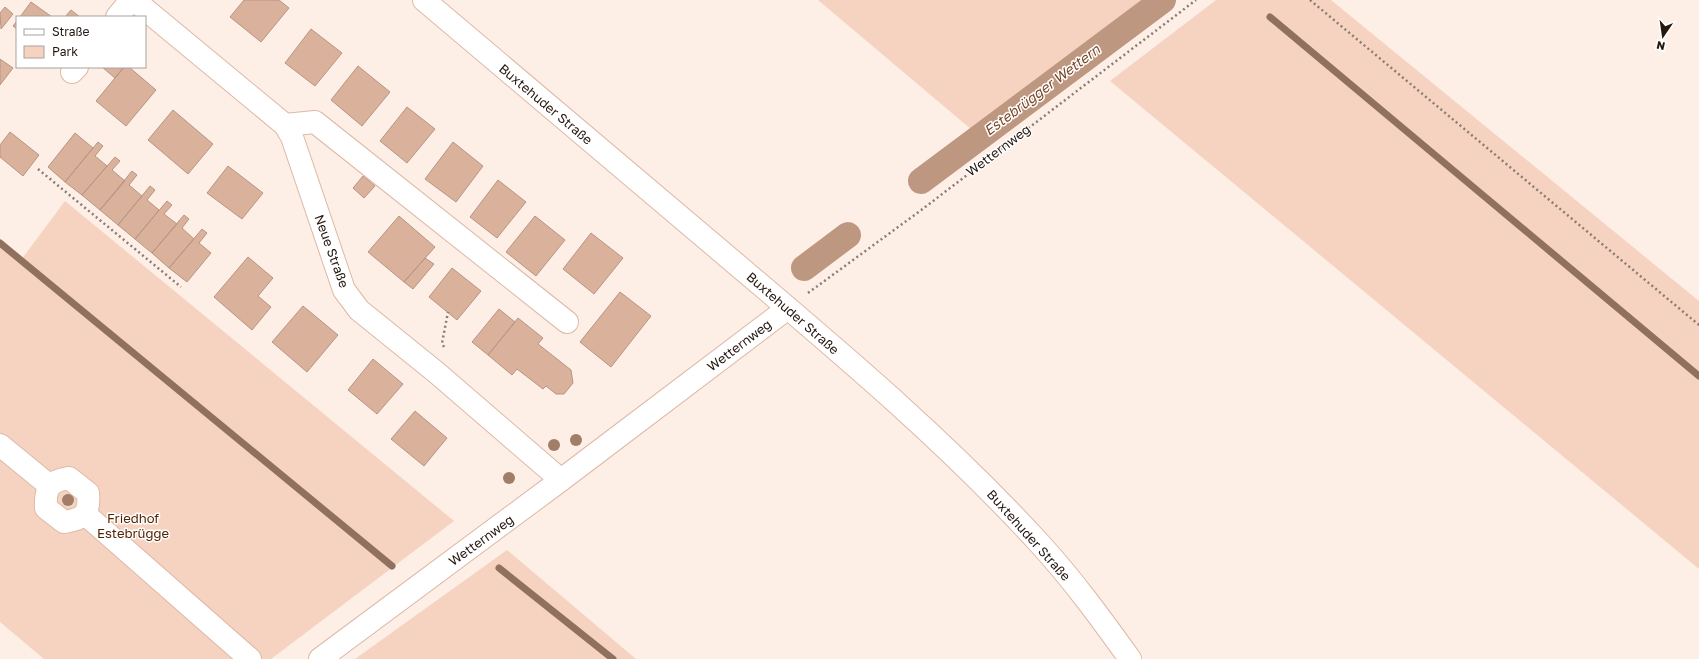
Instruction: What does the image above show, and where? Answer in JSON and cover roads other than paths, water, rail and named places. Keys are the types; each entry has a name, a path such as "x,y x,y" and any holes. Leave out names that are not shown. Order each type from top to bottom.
{"street":[{"path":"118,16 130,0"},
{"name":"Neue Straße","path":"134,0 285,125 292,137 344,290 359,310 446,381 561,480"},
{"name":"Buxtehuder Straße","path":"424,0 788,308 944,445 1047,552 1097,613 1130,659"},
{"path":"285,125 315,122 567,322"},
{"name":"Wetternweg","path":"320,659 561,480 788,308"},
{"path":"0,445 50,486"},
{"path":"69,478 88,493 89,504 85,514 78,520 64,522 46,508 45,495 50,486 58,480 69,478"},
{"path":"85,514 250,659"}],"waterway":[{"name":"Estebrügger Wettern","path":"921,181 1163,0"},
{"path":"1270,17 1699,376"},
{"name":"Estebrügger Wettern","path":"804,268 848,235"},
{"path":"0,243 392,566"},
{"path":"499,568 613,659"}],"park label":[{"name":"Friedhof Estebrügge","path":"133,526"}]}
